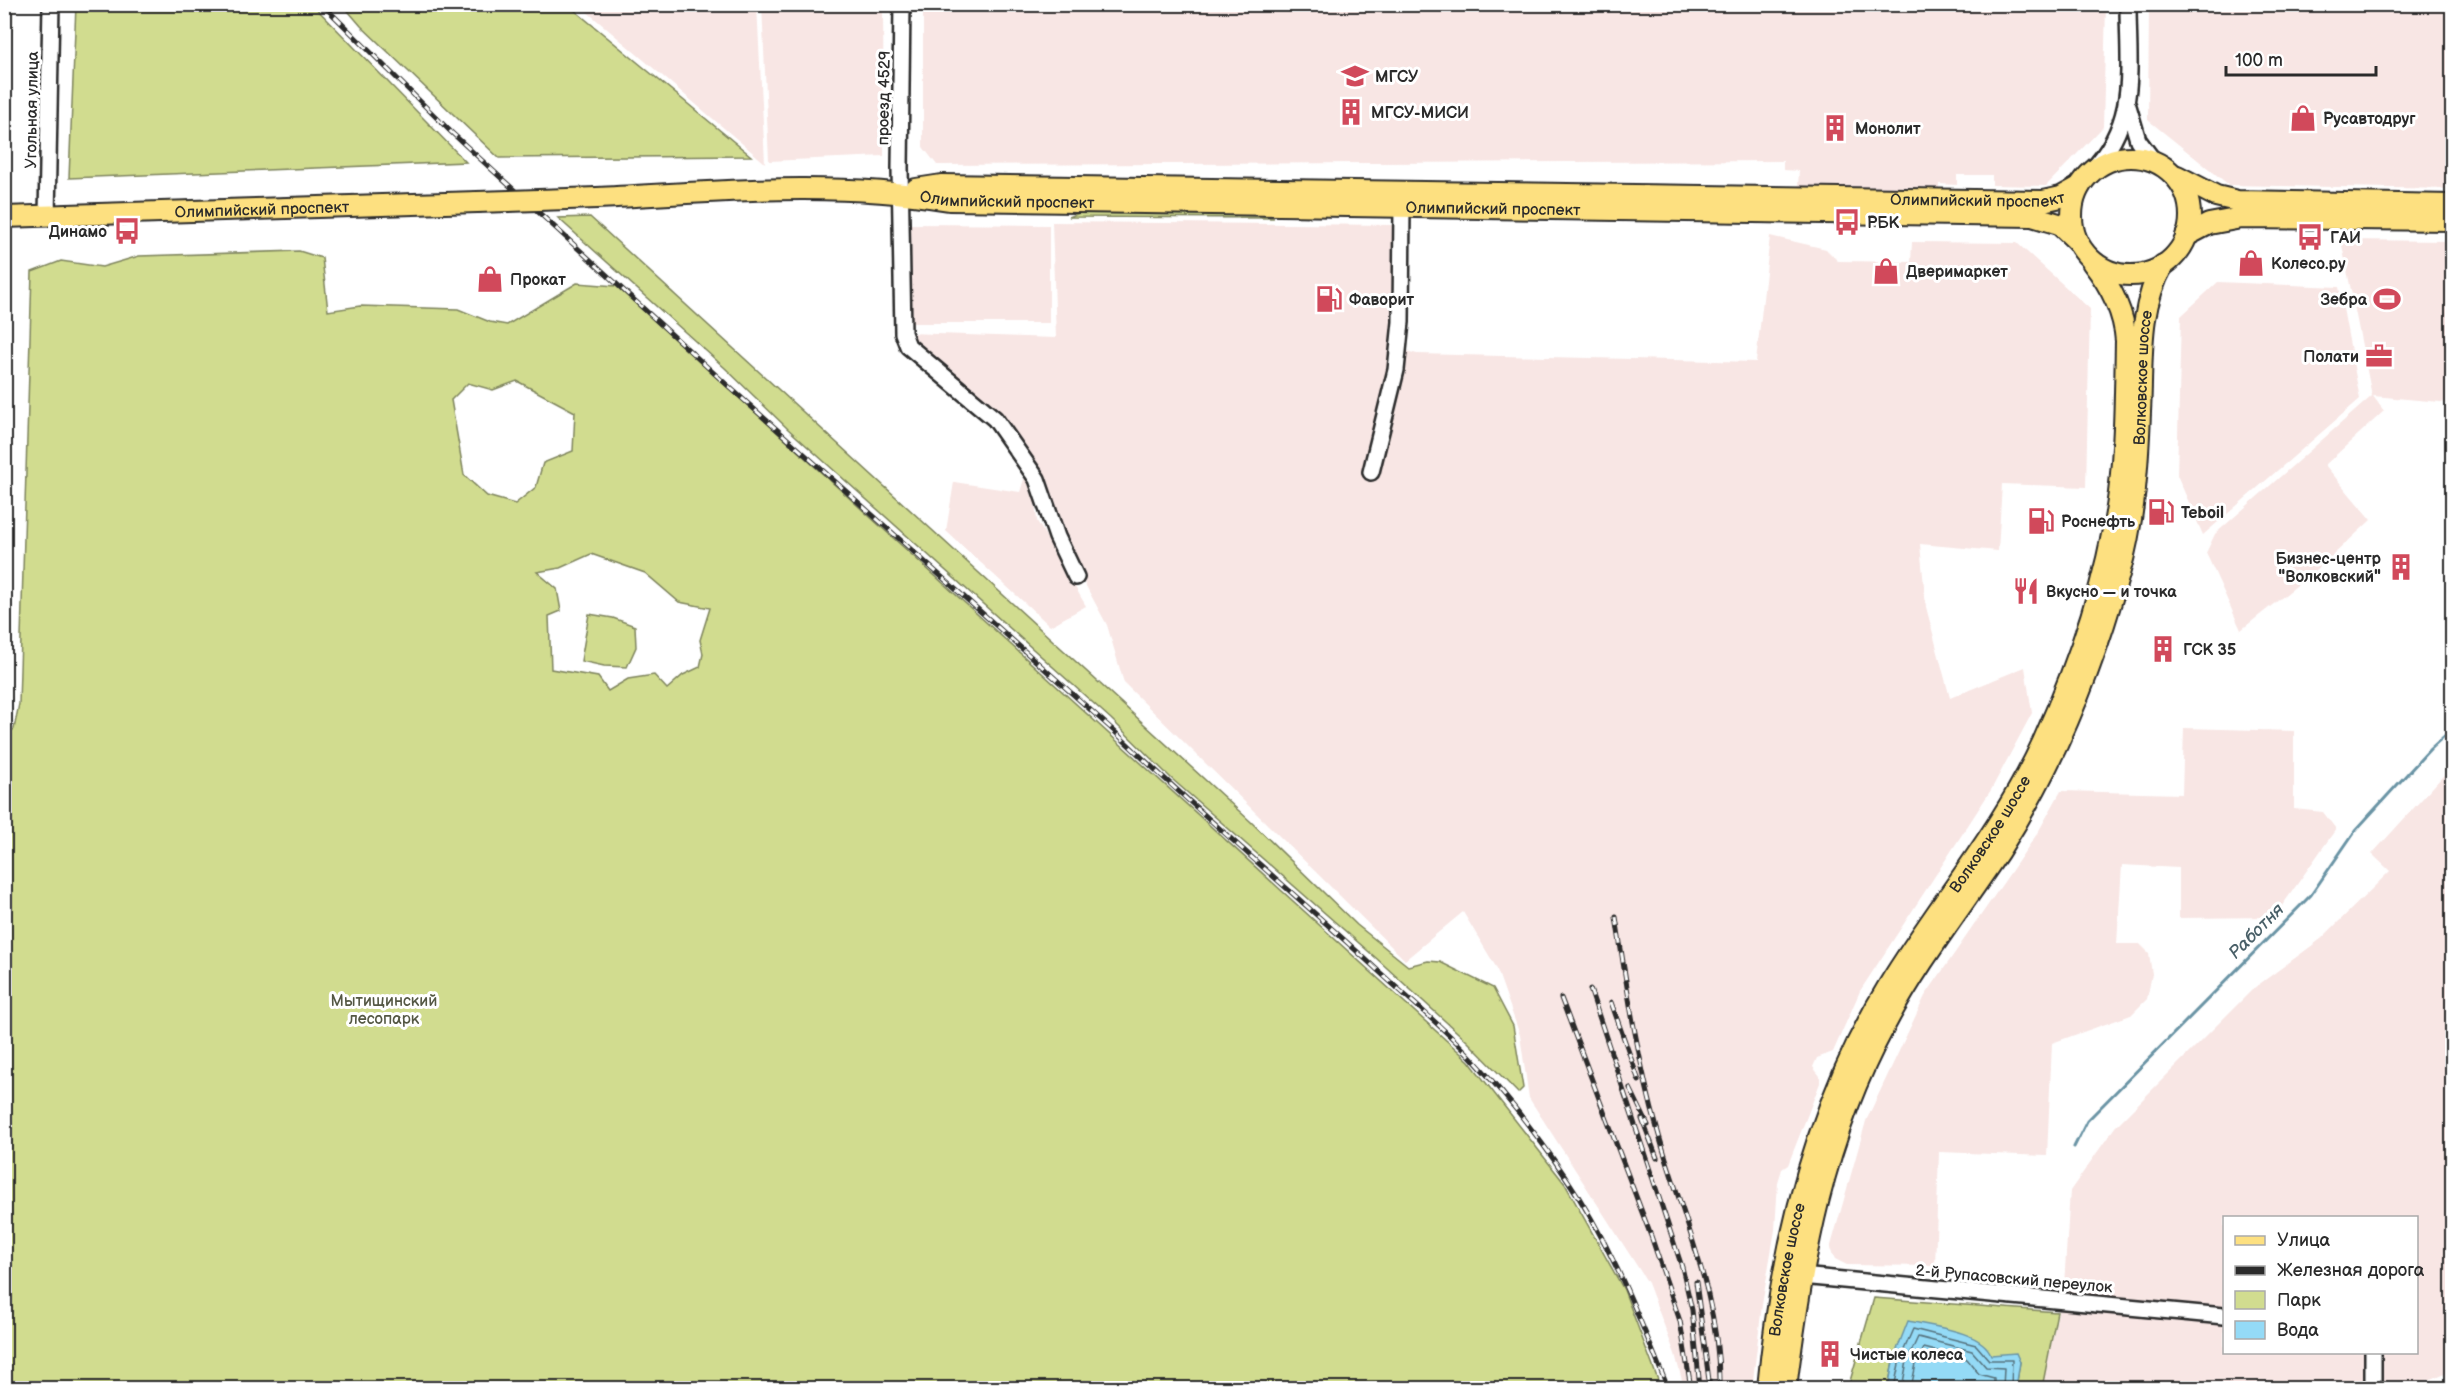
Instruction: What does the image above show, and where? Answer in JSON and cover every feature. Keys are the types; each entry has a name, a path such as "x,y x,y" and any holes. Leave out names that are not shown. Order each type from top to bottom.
{"main road":[{"path":"2174,175 2183,186 2189,205 2186,236 2176,254 2163,265 2131,274 2111,271 2092,262 2077,241 2073,214 2085,179 2116,160 2134,159 2155,163 2216,196 2237,201 2452,205"},
{"name":"Олимпийский проспект","path":"900,192 942,185 2043,201 2061,197 2085,179"},
{"name":"Олимпийский проспект","path":"4,218 597,198 754,190 900,192 949,200 2032,216 2059,224 2077,241"},
{"path":"2186,236 2209,224 2241,218 2452,220"},
{"name":"Волковское шоссе","path":"1768,1389 1772,1341 1790,1237 1804,1180 1827,1118 1861,1037 1888,987 2021,786 2062,698 2081,646 2104,567 2119,494 2126,341 2122,318 2111,289 2092,262"},
{"name":"Волковское шоссе","path":"1786,1389 1801,1276 1819,1189 1834,1143 1870,1053 1921,963 1999,850 2034,792 2089,672 2128,534 2138,449 2144,321 2150,291 2163,265"}],"street":[{"name":"Угольная улица","path":"47,216 51,4"},
{"name":"проезд 4529","path":"902,4 900,192 903,333 908,346 995,419 1037,479 1056,537 1076,577"},
{"path":"2128,4 2127,103 2138,140 2155,163"},
{"path":"2085,179 2114,142 2127,103"},
{"path":"1371,472 1396,370 1401,322 1402,206"},
{"name":"2-й Рупасовский переулок","path":"1801,1276 2223,1316"},
{"path":"2373,1354 2373,1389"}],"shaded area":[{"path":"579,5 757,5 765,163"},
{"path":"762,5 883,5 884,156 769,161"},
{"name":"МГСУ","path":"923,5 2106,5 2103,127 2046,186 1992,185 1992,175 1957,175 1957,185 1939,184 1939,191 1798,186 1799,171 1783,170 1783,161 937,165 923,147"},
{"path":"2149,5 2452,5 2452,189 2229,185 2148,120"},
{"path":"1052,222 1393,225 1392,347 1417,354 1756,362 1770,236 1826,249 1838,261 1911,262 1912,242 2017,243 2090,309 2086,487 2002,484 1998,551 1920,544 1926,607 1950,698 2025,667 2032,713 1991,790 1860,991 1833,1052 1817,1058 1813,1067 1820,1076 1820,1083 1788,1165 1782,1169 1778,1182 1775,1230 1762,1305 1752,1388 1684,1388 1675,1354 1648,1283 1529,1098 1520,1035 1496,967 1463,912 1405,960 1124,683 1107,625 1058,534 1039,469 986,405 908,333 1056,338"},
{"path":"904,224 1049,225 1049,323 907,323"},
{"path":"2341,240 2452,241 2452,403 2373,396 2384,411 2325,465 2371,520 2320,567 2241,630 2206,553 2215,534 2372,396"},
{"path":"2218,282 2339,287 2360,399 2203,535 2177,475 2181,316"},
{"path":"1024,479 1033,483 1037,521 1086,606 1050,626 946,531 954,482 1020,492"},
{"path":"2184,728 2294,731 2294,809 2323,812 2336,829 2274,917 2179,918 2179,868 2122,865 2117,944 2140,944 2149,953 2152,974 2147,999 2131,1015 2052,1043 2047,1156 1939,1152 1935,1266 1847,1265 1835,1259 1830,1249 1866,1121 1925,996 2037,834 2061,791 2182,794"},
{"path":"2452,766 2452,1370 2411,1388 2042,1388 2064,1285 2070,1191 2115,1127 2254,988 2321,939 2390,871 2372,854"}],"green space":[{"path":"4,5 12,5 8,161 5,164"},
{"path":"76,5 313,5 466,162 69,178"},
{"path":"343,5 568,5 751,156 499,158 361,26"},
{"path":"1079,213 1258,214 1274,218 1069,217"},
{"path":"590,217 1250,821 1357,925 1408,966 1428,961 1440,962 1493,988 1513,1026 1523,1088 1518,1093 1468,1042 1376,958 1172,779 1111,719 788,429 725,368 558,218"},
{"name":"Мытищинский лесопарк","path":"299,251 322,258 328,311 360,306 458,309 490,322 507,325 577,283 616,286 1469,1061 1565,1184 1624,1290 1661,1388 5,1388 4,736 14,729 19,704 32,272 61,261 102,267 139,256","holes":["517,381 575,412 573,451 543,463 536,487 515,504 487,496 464,475 451,400 468,383 493,390","591,554 645,573 679,602 710,608 700,640 703,654 700,667 683,675 667,689 654,675 628,679 608,691 598,677 551,669 549,616 561,611 557,589 537,572 560,568"]},
{"path":"589,614 613,618 635,626 636,647 627,667 604,666 581,661"},
{"path":"1874,1298 2057,1312 2042,1388 2016,1388 2020,1362 1990,1355 1894,1357 1888,1388 1848,1388"}],"water":[{"path":"1908,1321 1967,1335 1978,1340 1991,1355 2016,1353 2020,1362 2016,1388 1888,1388 1894,1357"}],"waterway":[{"name":"Работня","path":"2074,1147 2087,1121 2311,895 2355,831 2430,749 2452,729"}],"railway":[{"path":"322,4 451,132 716,375 1459,1044 1520,1114 1581,1201 1622,1279 1668,1388"},
{"path":"1616,917 1634,1025 1651,1106 1698,1258 1714,1322 1719,1388"},
{"path":"1590,989 1682,1267 1692,1310 1700,1388"},
{"path":"1561,998 1651,1236 1680,1321 1691,1388"},
{"path":"1611,1002 1639,1081"},
{"path":"1630,1088 1648,1125"},
{"path":"1642,1119 1657,1158"},
{"path":"1696,1282 1710,1388"}],"place":[{"name":"МГСУ","path":"1355,76"},
{"name":"МГСУ-МИСИ","path":"1351,112"},
{"name":"Русавтодруг","path":"2303,118"},
{"name":"Монолит","path":"1835,128"},
{"name":"РБК","path":"1847,222"},
{"name":"Динамо","path":"127,231"},
{"name":"ГАИ","path":"2310,237"},
{"name":"Колесо.ру","path":"2251,263"},
{"name":"Дверимаркет","path":"1886,271"},
{"name":"Прокат","path":"490,279"},
{"name":"Фаворит","path":"1329,299"},
{"name":"Зебра","path":"2387,299"},
{"name":"Полати","path":"2379,356"},
{"name":"Teboil","path":"2161,512"},
{"name":"Роснефть","path":"2041,521"},
{"name":"Бизнес-центр \"Волковский\"","path":"2401,567"},
{"name":"Вкусно — и точка","path":"2026,591"},
{"name":"ГСК 35","path":"2163,649"},
{"name":"Чистые колеса","path":"1830,1354"}]}
